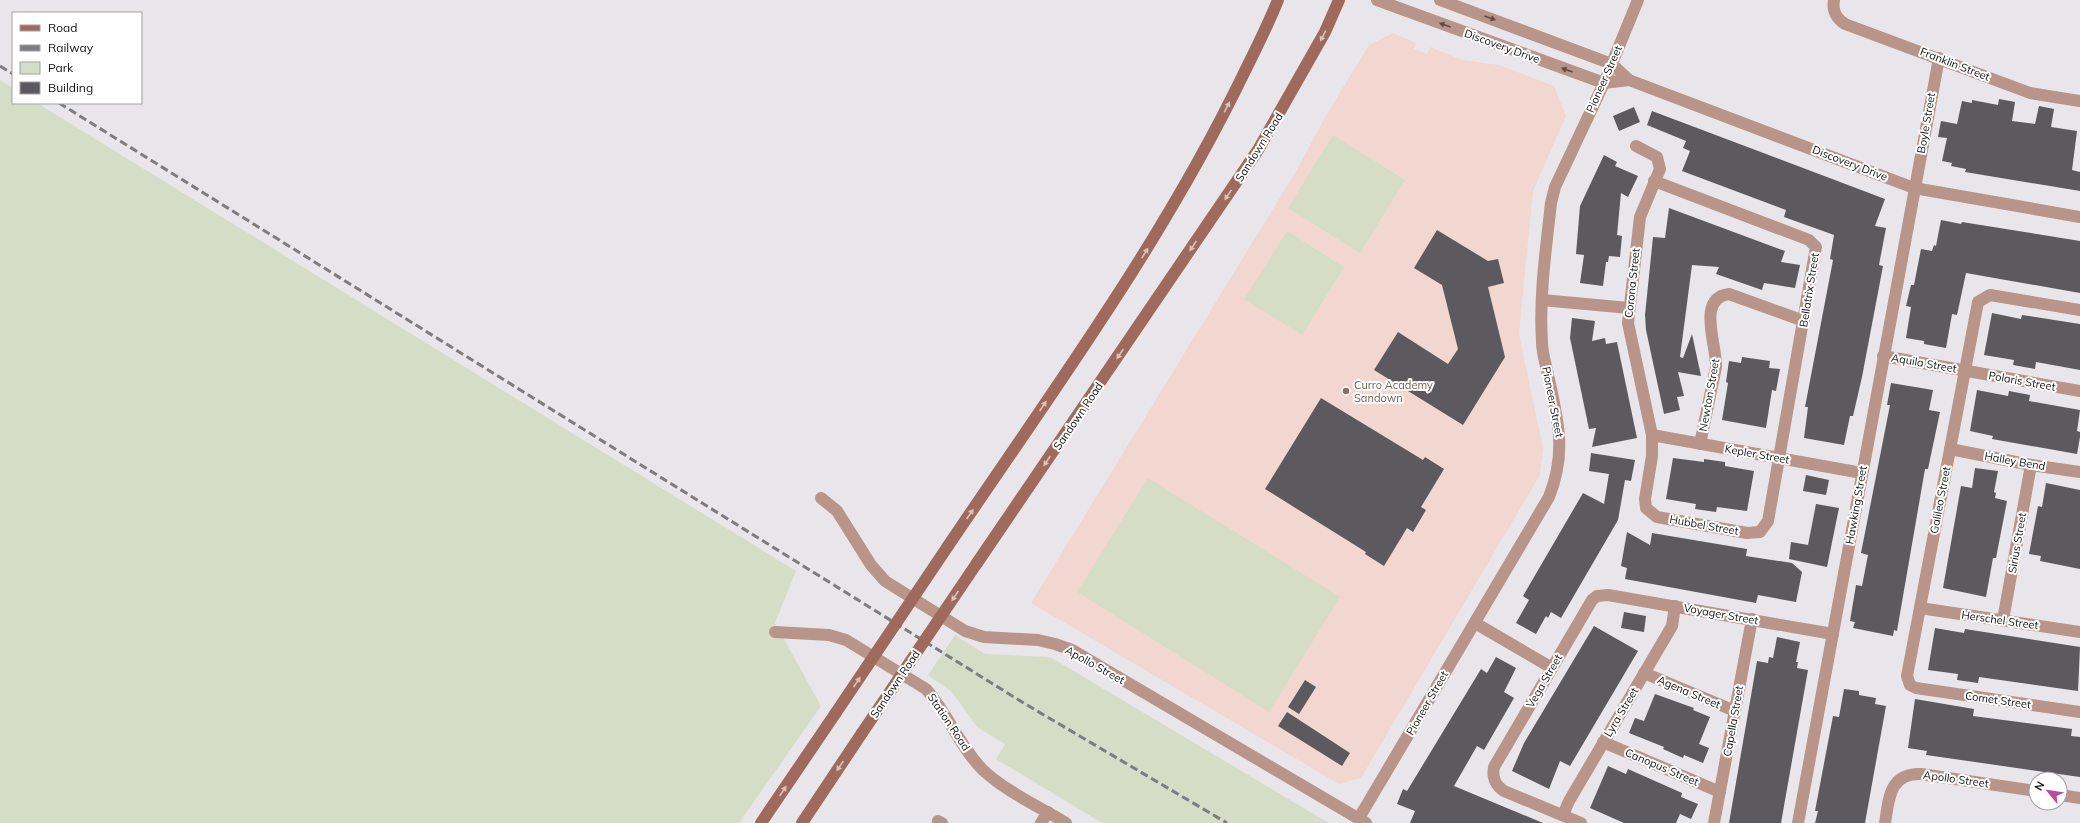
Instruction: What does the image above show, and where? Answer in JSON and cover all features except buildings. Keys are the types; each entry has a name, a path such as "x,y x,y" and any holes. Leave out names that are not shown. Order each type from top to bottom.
{"main road":[{"path":"761,823 1124,286 1168,215 1223,116 1278,0"},
{"name":"Sandown Road","path":"802,823 1258,150 1325,32 1339,0"}],"street":[{"name":"Discovery Drive","path":"1377,0 1604,83 1629,80"},
{"name":"Discovery Drive","path":"1440,0 1612,64 1629,80 1914,188 2080,216"},
{"name":"Pioneer Street","path":"1363,821 1548,497 1557,473 1560,438 1542,344 1542,300 1552,195 1578,134 1604,83 1638,0"},
{"name":"Franklin Street","path":"1834,0 1833,9 1835,15 1845,24 2030,93 2080,101"},
{"name":"Boyle Street","path":"1914,188 1939,58"},
{"name":"Corona Street","path":"1636,146 1657,157 1660,161 1660,169 1640,217 1628,323 1652,435"},
{"name":"Bellatrix Street","path":"1654,181 1809,240 1817,251 1779,458"},
{"name":"Hawking Street","path":"1798,823 1914,188"},
{"name":"Newton Street","path":"1700,444 1716,367 1716,356 1710,316 1714,301 1723,295 1729,294 1804,321"},
{"name":"Galileo Street","path":"1916,688 1910,685 1907,676 1976,307 1981,299 1990,295 2080,310"},
{"path":"1542,300 1629,308"},
{"name":"Aquila Street","path":"1883,356 1964,370"},
{"name":"Polaris Street","path":"1964,370 2080,391"},
{"name":"Kepler Street","path":"1652,435 1862,473"},
{"name":"Hubbel Street","path":"1652,435 1652,456 1645,499 1646,508 1650,513 1657,517 1747,533 1760,532 1768,521 1779,458"},
{"name":"Halley Bend","path":"1950,450 2031,465 2080,472"},
{"name":"Sirius Street","path":"2002,620 2031,465"},
{"name":"Apollo Street","path":"821,498 837,511 871,565 885,581 965,631 984,637 1038,640 1072,650 1363,821"},
{"name":"Voyager Street","path":"1608,595 1833,634"},
{"name":"Vega Street","path":"1563,815 1504,791 1494,779 1494,767 1592,600 1597,596 1608,595"},
{"name":"Lyra Street","path":"1563,815 1569,801 1603,742 1672,626 1675,606"},
{"name":"Herschel Street","path":"1920,608 2080,632"},
{"name":"Capella Street","path":"1714,823 1752,620"},
{"path":"1475,623 1552,668"},
{"name":"Station Road","path":"775,632 829,635 846,640 926,689 935,699 967,749 983,770 997,781 1066,823"},
{"name":"Agena Street","path":"1644,673 1735,711"},
{"name":"Comet Street","path":"1916,688 2080,712"},
{"name":"Canopus Street","path":"1603,742 1720,792"},
{"name":"Apollo Street","path":"1885,823 1890,793 1898,781 1909,775 1921,774 2028,790"},
{"path":"2068,796 2080,798"},
{"path":"1042,823 1048,812"},
{"path":"1563,815 1581,823"}],"shaded area":[{"name":"Curro Academy Sandown","path":"1393,33 1416,43 1414,49 1427,54 1430,47 1463,60 1499,65 1554,86 1566,116 1533,191 1519,334 1543,448 1540,475 1361,778 1339,784 1031,603 1295,173 1328,112 1369,45"}],"green space":[{"path":"0,80 12,87 12,104 39,104 796,571 775,623 821,706 739,823 0,823"},
{"path":"1333,135 1405,180 1360,253 1288,208"},
{"path":"1287,231 1344,267 1302,335 1244,299"},
{"path":"1148,478 1340,597 1269,712 1077,592"},
{"path":"955,635 985,654 1050,657 1329,823 1102,823 996,759 1005,744 977,727 952,692 928,675"}],"railway":[{"path":"0,66 12,73"},
{"path":"61,104 1022,702 1227,823"}],"place":[{"name":"Curro Academy Sandown","path":"1346,391"}]}
